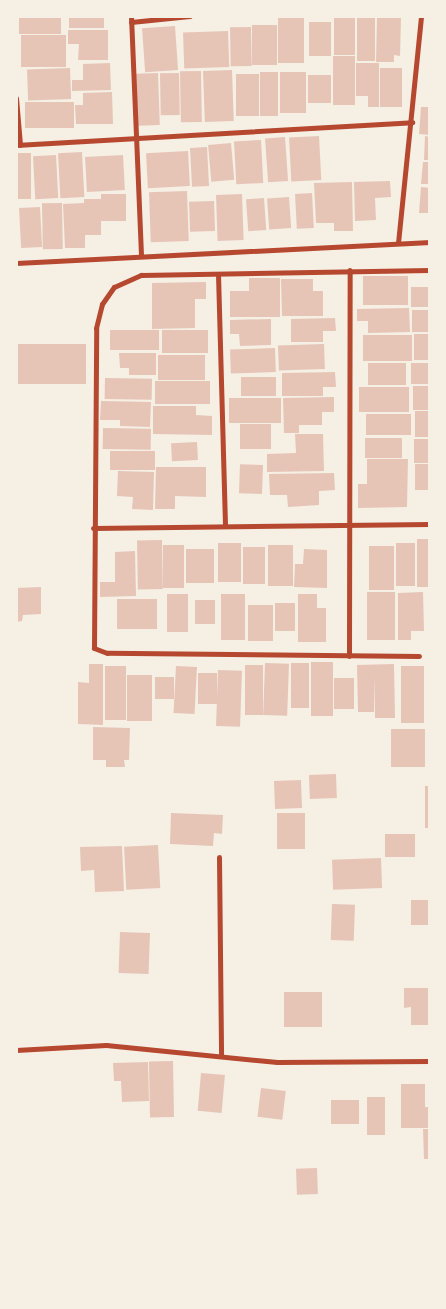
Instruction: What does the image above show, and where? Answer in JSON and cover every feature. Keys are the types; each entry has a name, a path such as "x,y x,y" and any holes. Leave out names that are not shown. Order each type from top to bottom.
{"street":[{"path":"141,256 131,19 190,16"},
{"path":"398,243 412,122 421,16"},
{"path":"16,98 18,145 135,141 412,122"},
{"path":"16,263 430,242"},
{"path":"349,656 350,270"},
{"path":"419,656 97,651 90,639 96,328 102,304 114,288 141,276 350,270 430,270"},
{"path":"218,274 225,525"},
{"path":"93,528 430,524"},
{"path":"219,857 220,1054"},
{"path":"16,1050 106,1045 220,1054 277,1062 430,1062"}],"building":[{"path":"19,16 61,16 61,34 19,34"},
{"path":"69,16 104,16 104,28 69,28"},
{"path":"334,16 355,16 355,55 334,55"},
{"path":"357,16 375,16 375,61 357,61"},
{"path":"377,17 401,17 400,56 394,55 394,62 376,62"},
{"path":"278,18 304,18 304,63 278,63"},
{"path":"309,22 331,22 331,56 309,56"},
{"path":"252,25 277,25 277,65 252,65"},
{"path":"175,26 178,70 145,72 142,28"},
{"path":"230,27 251,27 252,66 231,66"},
{"path":"68,30 108,30 108,60 78,60 79,44 68,44"},
{"path":"228,31 229,67 184,69 183,33"},
{"path":"21,35 66,35 66,67 21,67"},
{"path":"333,56 355,56 355,105 333,105"},
{"path":"110,63 111,90 72,91 72,80 83,80 83,64"},
{"path":"356,63 379,63 379,107 368,107 368,96 356,96"},
{"path":"70,68 71,99 28,100 27,70"},
{"path":"380,68 402,68 402,107 380,107"},
{"path":"232,70 234,121 205,122 203,71"},
{"path":"180,71 201,71 202,122 181,122"},
{"path":"260,72 278,72 278,116 260,116"},
{"path":"280,72 306,72 306,113 280,113"},
{"path":"158,73 160,125 138,126 136,74"},
{"path":"160,73 179,73 180,115 161,115"},
{"path":"236,74 259,74 259,116 236,116"},
{"path":"308,75 331,75 331,103 308,103"},
{"path":"112,92 113,124 76,124 75,105 83,105 83,93"},
{"path":"25,102 74,102 74,128 25,128"},
{"path":"421,107 430,107 430,135 419,134"},
{"path":"319,136 321,180 291,182 289,138"},
{"path":"425,136 430,137 430,160 424,160"},
{"path":"285,137 288,181 268,182 265,138"},
{"path":"261,140 263,183 236,184 234,141"},
{"path":"231,143 234,180 211,182 208,145"},
{"path":"207,147 209,186 192,187 190,148"},
{"path":"188,151 190,186 148,188 146,153"},
{"path":"82,152 84,197 60,198 58,153"},
{"path":"16,153 31,153 31,199 16,199"},
{"path":"56,155 58,198 35,199 33,156"},
{"path":"123,155 125,190 87,192 85,157"},
{"path":"423,162 430,162 430,184 421,184"},
{"path":"390,181 391,197 375,198 376,220 355,221 354,182"},
{"path":"352,182 353,231 334,231 334,223 316,223 314,183"},
{"path":"421,187 430,188 430,213 419,213"},
{"path":"187,191 189,241 151,242 149,192"},
{"path":"312,193 314,228 297,229 295,194"},
{"path":"101,194 126,194 126,221 101,221"},
{"path":"242,194 244,240 218,241 216,195"},
{"path":"289,197 291,228 269,229 267,199"},
{"path":"264,198 266,230 248,231 246,199"},
{"path":"84,199 101,199 101,235 85,235 85,248 65,248 63,204 84,203"},
{"path":"214,201 215,231 190,232 189,202"},
{"path":"42,203 62,203 63,249 43,249"},
{"path":"40,207 42,247 21,248 19,208"},
{"path":"363,276 408,276 408,305 363,305"},
{"path":"249,278 280,278 280,317 230,317 230,291 249,291"},
{"path":"281,279 313,279 313,291 323,291 323,316 282,316"},
{"path":"206,282 206,299 195,299 195,328 152,329 152,283"},
{"path":"411,287 430,287 430,307 411,307"},
{"path":"409,308 410,332 368,333 368,321 357,321 357,309"},
{"path":"412,310 430,310 430,332 412,332"},
{"path":"335,318 336,331 323,331 323,342 291,342 291,319"},
{"path":"271,319 271,345 240,346 239,334 230,334 230,320"},
{"path":"110,330 159,330 159,350 110,350"},
{"path":"162,330 208,330 208,353 162,353"},
{"path":"414,334 430,334 430,360 414,360"},
{"path":"363,335 412,335 412,361 363,361"},
{"path":"16,344 86,344 86,384 16,384"},
{"path":"324,344 325,369 279,371 278,346"},
{"path":"275,348 276,372 231,374 230,350"},
{"path":"119,353 156,353 156,375 129,375 129,368 120,368"},
{"path":"158,355 205,355 205,380 158,380"},
{"path":"368,363 406,363 406,385 368,385"},
{"path":"411,363 430,363 430,384 411,384"},
{"path":"335,372 336,387 323,387 323,396 282,396 282,373"},
{"path":"241,377 276,377 276,396 241,396"},
{"path":"105,378 152,379 152,400 105,399"},
{"path":"155,381 210,381 210,404 155,404"},
{"path":"413,386 430,386 430,410 413,410"},
{"path":"359,387 409,387 409,412 359,412"},
{"path":"334,397 334,412 322,412 322,425 299,425 299,433 284,433 283,398"},
{"path":"229,398 281,398 281,423 229,423"},
{"path":"101,401 151,402 150,427 120,426 120,420 100,420"},
{"path":"153,406 196,406 196,415 212,416 212,435 153,434"},
{"path":"415,411 430,411 430,437 415,437"},
{"path":"366,414 411,414 411,435 366,435"},
{"path":"240,424 271,424 271,449 240,449"},
{"path":"103,428 151,429 151,450 103,449"},
{"path":"295,434 323,434 324,471 267,472 267,454 296,453"},
{"path":"365,438 402,438 402,458 365,458"},
{"path":"414,439 430,439 430,463 414,463"},
{"path":"197,442 198,460 172,461 171,443"},
{"path":"110,451 155,451 155,470 110,470"},
{"path":"367,459 408,459 407,507 358,508 358,484 367,484"},
{"path":"240,464 263,465 262,494 239,493"},
{"path":"415,464 430,464 430,490 415,490"},
{"path":"156,467 206,467 206,497 175,496 175,509 155,509"},
{"path":"118,471 154,472 153,510 132,509 133,497 117,496"},
{"path":"334,473 335,490 319,491 319,505 288,507 287,495 270,495 269,474"},
{"path":"417,539 430,539 430,587 417,587"},
{"path":"137,540 162,540 163,589 138,589"},
{"path":"218,543 241,543 241,582 218,582"},
{"path":"396,543 415,543 415,586 396,586"},
{"path":"163,545 184,545 184,588 163,588"},
{"path":"268,545 293,545 293,586 268,586"},
{"path":"369,546 394,546 394,590 369,590"},
{"path":"243,547 265,547 265,584 243,584"},
{"path":"186,549 214,549 214,583 186,583"},
{"path":"304,549 327,550 327,588 294,587 295,564 303,564"},
{"path":"135,551 136,596 100,597 100,582 115,582 115,552"},
{"path":"41,587 41,614 23,615 22,621 16,622 16,588"},
{"path":"367,592 395,592 395,640 367,640"},
{"path":"423,592 424,631 411,631 411,640 398,640 398,593"},
{"path":"167,594 188,594 188,632 167,632"},
{"path":"221,594 245,594 245,640 221,640"},
{"path":"298,594 317,594 317,608 326,608 326,642 298,642"},
{"path":"117,599 157,599 157,629 117,629"},
{"path":"195,600 215,600 215,624 195,624"},
{"path":"275,603 295,603 295,631 275,631"},
{"path":"248,605 273,605 273,641 248,641"},
{"path":"311,662 333,662 333,716 311,716"},
{"path":"265,663 289,664 287,716 263,715"},
{"path":"291,663 309,663 309,708 291,708"},
{"path":"89,664 103,664 103,725 78,724 78,682 89,683"},
{"path":"394,664 395,718 375,718 375,675 374,712 358,712 357,665"},
{"path":"245,665 263,665 263,715 245,715"},
{"path":"105,666 126,666 126,720 105,720"},
{"path":"176,666 197,667 195,714 174,713"},
{"path":"401,666 424,666 424,723 401,723"},
{"path":"218,670 242,671 240,727 216,726"},
{"path":"198,673 217,673 217,704 198,704"},
{"path":"127,675 152,675 152,721 127,721"},
{"path":"155,677 174,677 174,699 155,699"},
{"path":"334,678 354,678 354,709 334,709"},
{"path":"93,727 130,728 129,760 124,760 125,767 106,767 106,760 93,760"},
{"path":"391,729 425,729 425,767 391,767"},
{"path":"336,774 337,798 310,799 309,775"},
{"path":"301,780 302,808 275,809 274,781"},
{"path":"425,786 430,786 430,828 425,828"},
{"path":"171,813 223,815 222,834 214,833 213,846 170,844"},
{"path":"277,813 305,813 305,849 277,849"},
{"path":"385,834 415,834 415,857 385,857"},
{"path":"158,845 160,888 126,890 124,847"},
{"path":"122,846 124,891 95,892 94,870 81,871 80,847"},
{"path":"381,858 382,888 333,890 332,860"},
{"path":"411,900 430,900 430,925 411,925"},
{"path":"332,904 355,905 354,941 331,940"},
{"path":"120,932 150,933 149,974 119,973"},
{"path":"404,988 430,988 430,1025 411,1025 411,1007 404,1008"},
{"path":"284,992 322,992 322,1027 284,1027"},
{"path":"149,1061 173,1061 174,1117 150,1117"},
{"path":"148,1062 149,1101 122,1102 121,1081 114,1081 113,1063"},
{"path":"201,1073 225,1075 222,1113 198,1111"},
{"path":"401,1084 425,1084 425,1107 401,1107"},
{"path":"261,1088 286,1091 282,1120 257,1117"},
{"path":"367,1097 385,1097 385,1135 367,1135"},
{"path":"331,1100 359,1100 359,1124 331,1124"},
{"path":"401,1107 430,1107 430,1128 401,1128"},
{"path":"423,1129 430,1129 430,1159 424,1159"},
{"path":"317,1168 318,1194 297,1195 296,1169"}]}
